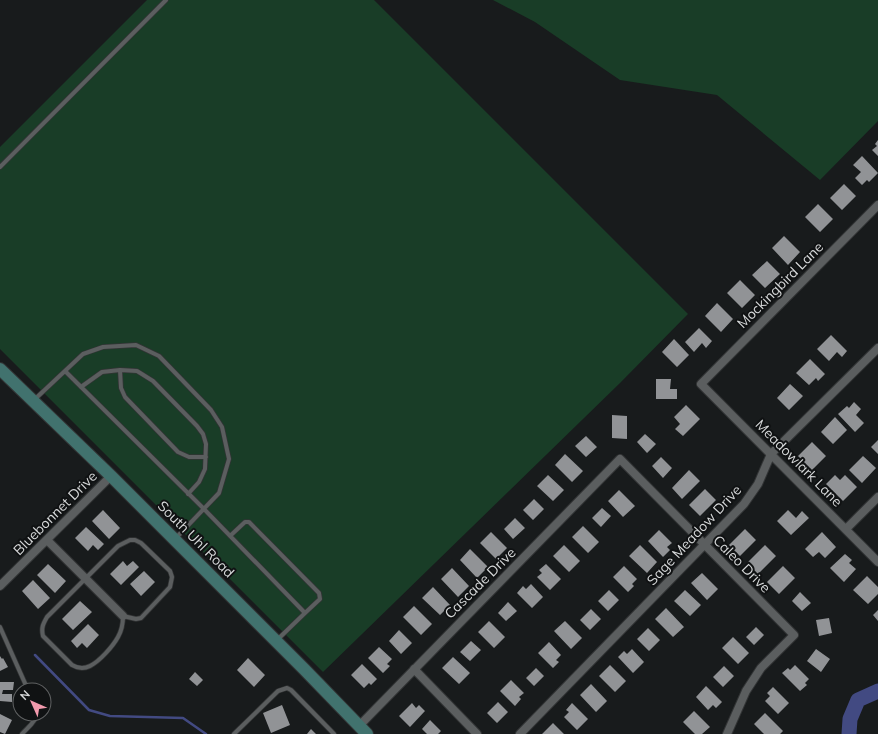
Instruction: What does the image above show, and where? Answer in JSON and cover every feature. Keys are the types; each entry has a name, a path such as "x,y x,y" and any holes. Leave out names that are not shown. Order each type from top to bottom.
{"main road":[{"name":"South Uhl Road","path":"0,369 111,476 363,730"}],"street":[{"name":"Mockingbird Lane","path":"701,384 878,205"},
{"name":"Sage Meadow Drive","path":"520,734 744,504 758,484 771,454 878,348"},
{"name":"Meadowlark Lane","path":"701,384 878,562"},
{"name":"Caleo Drive","path":"620,459 794,635 761,668 746,691 727,734"},
{"name":"Cascade Drive","path":"363,730 414,670 620,459"},
{"name":"Bluebonnet Drive","path":"0,586 111,476"},
{"path":"846,529 878,497"},
{"path":"47,540 123,616"},
{"path":"414,670 477,734"}],"lane":[{"path":"0,167 166,0"},
{"path":"33,402 83,354 103,347 136,345 158,356 211,410 222,427 229,459 219,493 175,540"},
{"path":"81,388 102,372 120,370 137,371 153,381 203,434 206,444 206,469 199,482 188,494"},
{"path":"120,370 121,388 125,397 178,452 188,457 206,457"},
{"path":"65,371 204,509 305,613"},
{"path":"230,536 245,522 249,522 319,593 320,599 276,641"},
{"path":"130,540 135,540 141,543 170,571 172,577 170,587 141,618 136,619 123,616 122,628 119,636 111,647 90,666 82,668 72,665 44,636 42,631 43,624 47,617 118,546 130,540"},
{"path":"0,627 24,682"},
{"path":"234,734 278,691 287,688 291,690 334,734"},
{"path":"22,734 34,722"}],"green space":[{"path":"147,0 374,0 688,314 620,383 323,672 0,349 0,147"},
{"path":"493,0 878,0 878,121 820,180 717,95 620,80 535,22"}],"building":[{"path":"878,140 878,156 872,150 877,146 875,144"},
{"path":"862,156 878,173 869,182 867,180 862,185 855,178 861,172 853,165"},
{"path":"844,184 856,196 842,210 830,198"},
{"path":"818,204 833,219 820,232 805,217"},
{"path":"784,236 800,252 788,265 772,248"},
{"path":"767,261 780,274 765,288 752,275"},
{"path":"740,280 755,295 742,308 727,293"},
{"path":"717,303 733,319 721,332 705,316"},
{"path":"699,328 712,341 706,348 702,343 694,352 685,342"},
{"path":"831,335 847,351 842,357 837,352 829,361 817,349"},
{"path":"674,339 689,355 677,367 662,352"},
{"path":"810,359 825,374 818,381 816,378 809,385 796,373"},
{"path":"656,379 671,379 670,389 677,389 677,399 656,399"},
{"path":"790,384 803,396 789,410 777,398"},
{"path":"854,402 861,409 856,415 864,423 855,432 838,414 847,406 849,408"},
{"path":"686,405 700,419 683,436 675,429 680,424 674,417"},
{"path":"612,415 627,416 627,439 612,438"},
{"path":"835,417 847,430 833,444 821,432"},
{"path":"645,434 656,444 647,453 637,442"},
{"path":"586,436 597,447 586,457 575,446"},
{"path":"878,440 878,454 871,447"},
{"path":"812,442 826,456 812,470 798,456"},
{"path":"565,454 583,471 572,482 555,465"},
{"path":"863,456 876,468 862,483 849,470"},
{"path":"661,457 672,468 663,478 652,466"},
{"path":"689,470 700,481 682,499 672,488"},
{"path":"548,475 564,490 553,501 537,486"},
{"path":"835,475 840,480 845,475 857,487 843,501 826,484"},
{"path":"705,489 716,500 700,516 689,505"},
{"path":"619,490 635,506 623,517 608,501"},
{"path":"534,499 544,509 533,520 523,510"},
{"path":"602,508 611,516 601,527 592,518"},
{"path":"103,510 120,528 109,539 92,521"},
{"path":"788,510 796,518 802,511 809,518 791,535 777,521"},
{"path":"515,518 525,528 513,539 504,529"},
{"path":"583,526 599,542 588,553 572,537"},
{"path":"86,527 104,544 98,550 93,545 88,551 75,538"},
{"path":"745,529 756,540 740,556 729,545"},
{"path":"659,530 672,543 667,547 670,550 663,557 648,541"},
{"path":"491,532 507,548 496,559 480,543"},
{"path":"822,532 836,547 825,558 819,552 813,557 805,549"},
{"path":"564,545 580,561 569,572 553,556"},
{"path":"640,545 657,562 647,573 629,556"},
{"path":"765,545 776,556 758,574 747,563"},
{"path":"470,549 488,567 477,578 460,560"},
{"path":"845,554 852,560 849,563 856,569 844,582 830,568"},
{"path":"123,561 127,566 133,561 139,567 121,585 110,574"},
{"path":"48,564 66,581 55,593 37,575"},
{"path":"546,564 561,579 550,590 537,577 542,573 539,570"},
{"path":"624,566 637,579 632,584 634,586 628,592 613,577"},
{"path":"783,566 795,578 779,594 767,582"},
{"path":"452,568 469,586 458,597 441,579"},
{"path":"144,571 155,582 141,596 130,584"},
{"path":"702,573 718,589 707,600 691,583"},
{"path":"867,576 878,587 878,594 868,604 853,590"},
{"path":"33,580 50,598 38,609 22,591"},
{"path":"531,584 543,597 532,608 517,593 523,586 526,589"},
{"path":"433,587 450,605 440,615 422,598"},
{"path":"609,590 619,600 608,611 598,601"},
{"path":"685,590 701,605 690,616 674,601"},
{"path":"800,592 811,603 802,611 792,601"},
{"path":"80,601 92,612 73,630 62,619"},
{"path":"508,602 517,611 506,621 498,613"},
{"path":"414,606 432,624 421,635 403,617"},
{"path":"666,608 684,627 673,637 655,619"},
{"path":"591,609 601,619 590,630 580,620"},
{"path":"878,610 878,621 873,615"},
{"path":"829,618 832,633 819,636 816,620"},
{"path":"489,621 505,637 494,648 478,632"},
{"path":"565,621 582,638 571,649 554,631"},
{"path":"88,624 99,635 87,648 82,643 77,648 71,641"},
{"path":"756,627 764,635 754,645 746,637"},
{"path":"648,628 660,640 649,651 637,639"},
{"path":"399,630 412,643 401,654 389,641"},
{"path":"733,637 749,653 738,664 722,648"},
{"path":"471,641 481,650 470,661 460,652"},
{"path":"549,642 561,655 556,660 559,662 553,668 538,653"},
{"path":"379,647 392,659 387,664 390,666 383,673 368,658"},
{"path":"632,649 644,662 633,673 618,657 624,651 627,654"},
{"path":"816,649 830,659 821,672 807,661"},
{"path":"0,656 2,659 3,658 8,667 0,671"},
{"path":"453,657 470,673 459,684 442,668"},
{"path":"248,658 265,675 254,687 237,670"},
{"path":"362,664 377,679 371,685 369,683 364,688 351,675"},
{"path":"610,665 626,681 615,692 599,676"},
{"path":"795,665 809,679 805,683 807,685 800,691 782,673 788,668 790,670"},
{"path":"724,666 734,676 723,687 713,677"},
{"path":"536,668 544,676 534,686 526,678"},
{"path":"195,672 203,680 197,686 189,679"},
{"path":"511,680 524,693 519,697 521,699 515,706 500,691"},
{"path":"0,682 12,682 12,690 3,690 2,694 12,694 12,702 0,701"},
{"path":"591,684 607,701 596,712 580,695"},
{"path":"706,686 722,702 716,708 713,705 708,710 696,697"},
{"path":"773,687 789,703 778,714 765,701 770,696 767,693"},
{"path":"498,702 508,712 497,723 487,713"},
{"path":"412,703 416,708 419,705 425,711 410,727 399,716"},
{"path":"572,703 588,719 577,730 564,717 569,712 566,710"},
{"path":"282,705 290,725 271,733 263,713"},
{"path":"694,711 710,727 702,734 695,734 683,722"},
{"path":"765,713 783,731 780,734 764,734 754,724"},
{"path":"0,714 12,720 5,734 0,732"},
{"path":"430,720 441,731 438,734 427,734 422,729"},
{"path":"553,723 564,734 542,734"},
{"path":"311,729 316,734 307,734"}],"waterway":[{"path":"35,655 89,710 110,716 183,718 206,734"},
{"path":"849,734 850,719 858,700 878,691"}]}
